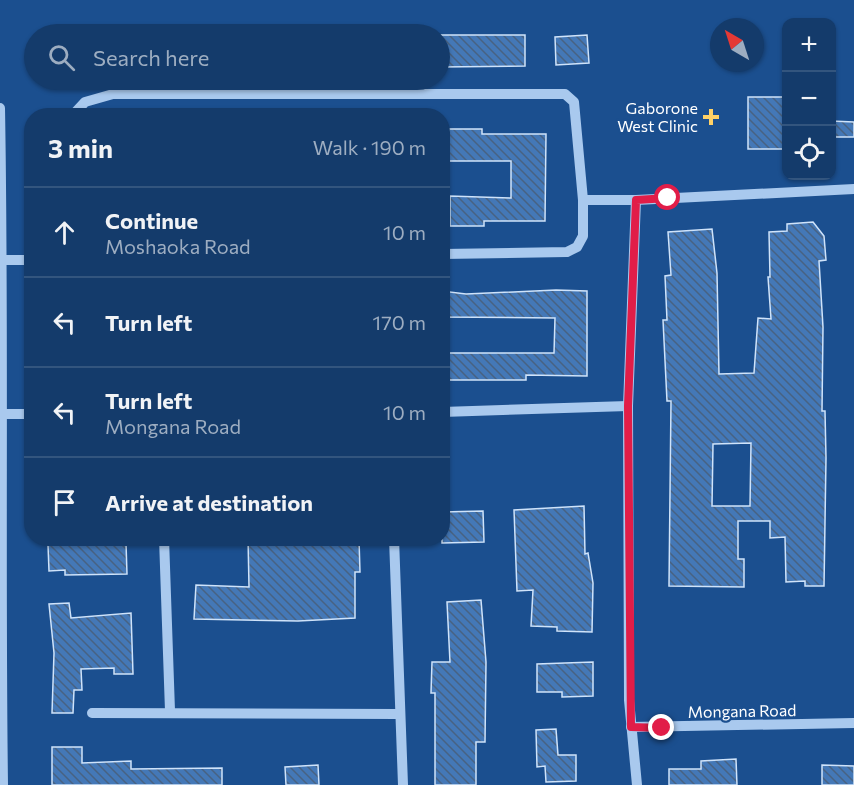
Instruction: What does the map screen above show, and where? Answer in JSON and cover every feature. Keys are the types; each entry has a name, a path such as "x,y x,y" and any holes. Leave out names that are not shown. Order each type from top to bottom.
{"street":[{"path":"79,108 85,102 113,94 565,94 574,102 583,200 583,236 577,247 567,252 450,254"},
{"path":"0,108 3,260 1,414 3,785"},
{"path":"583,200 636,200 854,189"},
{"path":"636,200 628,406 631,727 637,785"},
{"path":"3,260 24,260"},
{"path":"450,412 628,406"},
{"path":"1,414 24,414"},
{"path":"164,546 170,711"},
{"path":"393,546 398,714 403,785"},
{"path":"92,713 170,711 398,714"},
{"name":"Mongana Road","path":"631,727 854,723"}],"building":[{"path":"450,35 525,35 525,66 450,67"},
{"path":"587,35 589,63 556,65 555,37"},
{"path":"748,97 782,97 782,149 748,149"},
{"path":"836,121 854,122 854,137 836,137"},
{"path":"450,129 482,129 482,134 546,134 545,221 484,221 484,226 450,226 450,196 511,198 511,161 450,161"},
{"path":"813,222 824,236 826,260 819,261 823,327 822,411 825,411 826,458 824,586 805,586 805,581 786,582 785,537 770,538 770,521 738,521 738,559 744,559 744,587 669,586 671,401 667,401 663,320 667,320 665,276 671,275 668,232 712,229 717,273 719,374 754,373 758,318 771,319 768,277 770,277 769,232 787,231 787,224","holes":["751,443 750,506 712,506 713,444"]},
{"path":"587,291 587,376 526,375 526,380 450,380 450,353 554,353 555,318 450,317 450,292 466,294"},
{"path":"584,506 585,554 588,553 593,583 592,632 557,631 557,627 531,626 533,590 517,591 514,510"},
{"path":"483,511 484,542 450,543 450,512"},
{"path":"48,546 126,546 127,574 65,575 65,570 49,571"},
{"path":"248,546 359,546 360,572 355,572 355,618 298,621 194,619 196,585 249,587"},
{"path":"481,600 486,662 485,742 476,742 476,785 435,785 435,693 431,693 432,662 450,662 447,602"},
{"path":"69,603 71,618 131,613 133,674 114,674 114,668 81,669 82,690 74,690 73,713 52,713 54,653 49,604"},
{"path":"593,662 593,696 562,697 562,692 537,692 537,664"},
{"path":"556,729 558,755 576,755 576,781 546,782 545,766 537,767 536,730"},
{"path":"52,747 82,747 82,763 131,761 131,769 222,768 222,785 52,785"},
{"path":"736,759 737,785 669,785 669,769 701,769 701,761"},
{"path":"318,765 319,785 286,785 285,767"},
{"path":"822,765 854,766 854,785 822,785"}],"place":[{"name":"Gaborone West Clinic","path":"711,117"}],"route":[{"path":"662,728 631,727 628,406 636,200 668,198"}]}
